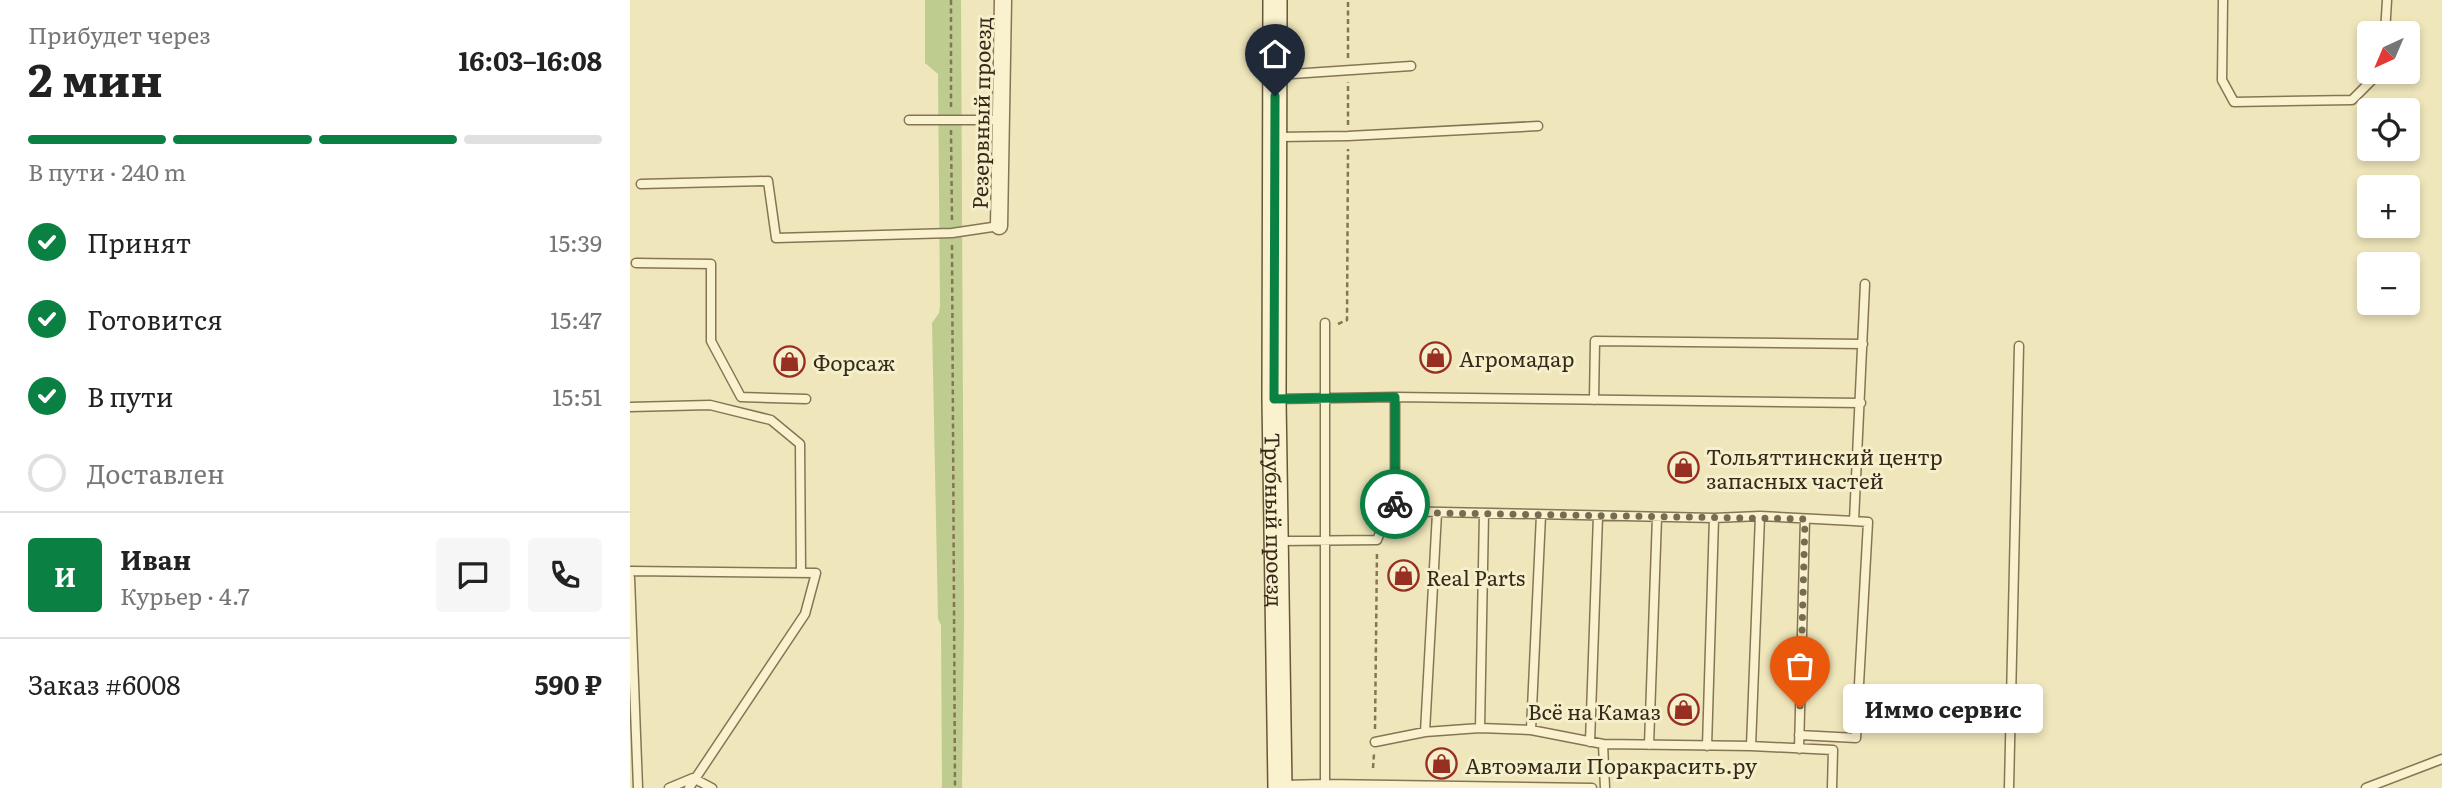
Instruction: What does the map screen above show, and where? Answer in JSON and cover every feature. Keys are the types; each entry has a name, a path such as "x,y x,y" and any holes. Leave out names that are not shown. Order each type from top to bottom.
{"street":[{"name":"Резервный проезд","path":"999,226 1003,0"},
{"name":"Трубный проезд","path":"1275,0 1274,399 1280,787"}],"lane":[{"path":"2223,0 2222,80 2234,102 2352,100 2368,84"},
{"path":"2385,21 2386,0"},
{"path":"1275,75 1410,66"},
{"path":"909,120 1000,120"},
{"path":"1275,137 1538,126"},
{"path":"641,184 768,181 776,238 952,233 999,226"},
{"path":"636,263 711,264 711,341 741,397 806,399"},
{"path":"1854,521 1865,284"},
{"path":"1325,326 1325,783"},
{"path":"1594,400 1594,341 1863,344"},
{"path":"2009,788 2019,346"},
{"path":"1274,399 1395,397 1861,403"},
{"path":"1395,397 1395,512"},
{"path":"630,407 710,405 771,420 800,444 801,573"},
{"path":"1275,541 1377,540 1386,518 1395,512 1714,518 1760,516 1867,522 1856,738 1799,734"},
{"path":"1425,732 1437,513"},
{"path":"1480,728 1484,513"},
{"path":"1531,730 1541,515"},
{"path":"1590,741 1598,516"},
{"path":"1752,746 1760,516"},
{"path":"1649,745 1657,517"},
{"path":"1707,746 1714,518"},
{"path":"1799,749 1805,519"},
{"path":"630,571 816,573 805,614 693,778 689,788"},
{"path":"630,578 638,788"},
{"path":"1375,742 1425,732 1480,728 1531,730 1602,744 1833,750 1832,788"},
{"path":"1602,744 1605,788"},
{"path":"2366,788 2442,759"},
{"path":"669,788 693,778"},
{"path":"693,778 712,788"},
{"path":"1280,787 1325,783 1591,788"}],"path":[{"path":"951,0 955,788"},
{"path":"1325,326 1348,320 1348,0"},
{"path":"1373,768 1377,540"}],"green space":[{"path":"925,0 961,0 964,619 962,788 942,788 941,625 938,619 932,323 940,306 938,74 925,63"}],"way so far":[{"path":"1395,504 1395,512 1714,518 1760,516 1805,519 1800,708"}],"place":[{"name":"Агромадар","path":"1436,357"},
{"name":"Форсаж","path":"790,361"},
{"name":"Тольяттинский центр запасных частей","path":"1683,467"},
{"name":"Real Parts","path":"1403,576"},
{"name":"Иммо сервис","path":"1800,708"},
{"name":"Всё на Камаз","path":"1684,710"},
{"name":"Автоэмали Поракрасить.ру","path":"1442,764"}],"route":[{"path":"1275,96 1274,399 1395,397 1395,504"}]}
